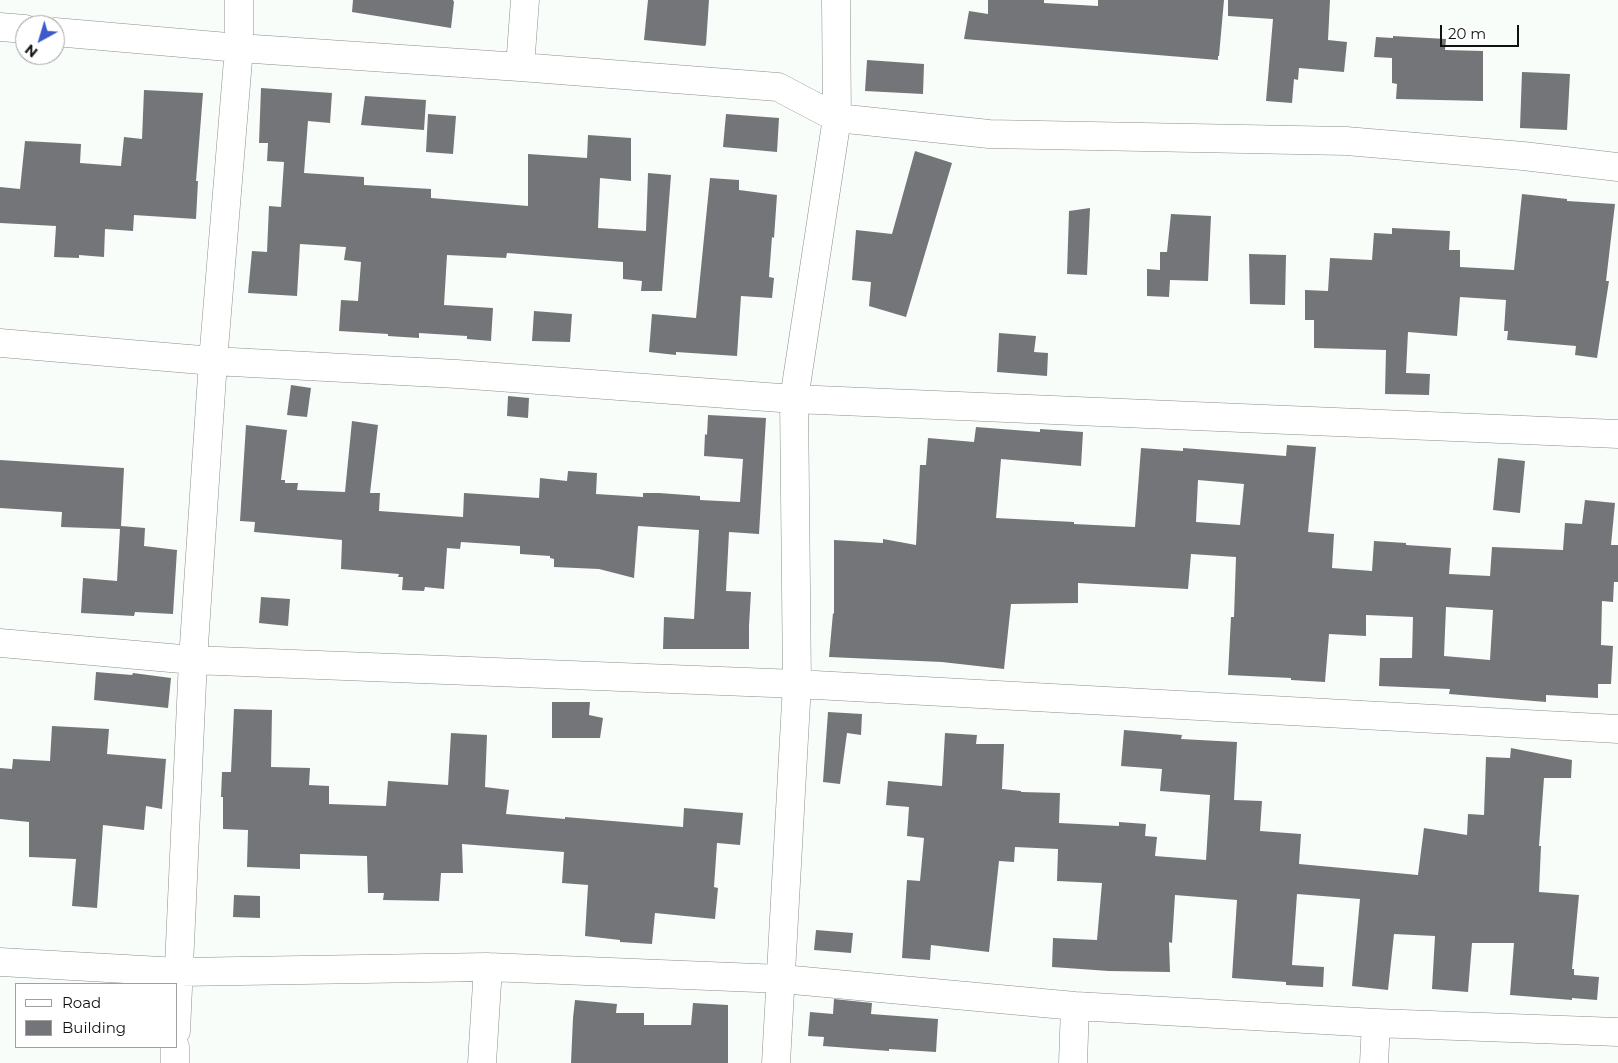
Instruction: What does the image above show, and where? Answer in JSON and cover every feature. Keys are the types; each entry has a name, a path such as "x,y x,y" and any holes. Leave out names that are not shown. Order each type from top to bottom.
{"street":[{"path":"178,1002 193,660 213,361 239,48 239,0"},
{"path":"520,67 525,0"},
{"path":"776,1063 797,684 794,399 837,118 836,0"},
{"path":"0,27 15,28"},
{"path":"65,33 239,48 778,87 837,118 989,134 1346,141 1523,156 1618,168"},
{"path":"0,343 213,361 457,374 794,399 1618,434"},
{"path":"0,643 193,660 797,684 1618,729"},
{"path":"0,962 180,972 488,967 782,978 1074,1006 1376,1023 1618,1032"},
{"path":"482,1063 488,967"},
{"path":"1074,1006 1074,1063"},
{"path":"1374,1063 1376,1023"},
{"path":"174,1063 175,1048"}],"building":[{"path":"353,0 453,0 451,28 352,12"},
{"path":"648,0 709,0 705,46 644,40"},
{"path":"988,0 1044,0 1044,3 1098,6 1098,0 1224,0 1218,60 964,39 969,11 988,14"},
{"path":"1228,0 1330,0 1328,40 1347,42 1344,72 1299,68 1298,80 1294,79 1292,103 1266,101 1273,19 1228,16"},
{"path":"1393,36 1446,39 1445,50 1483,51 1483,101 1396,99 1397,84 1392,83 1392,58 1374,57 1376,37 1393,38"},
{"path":"867,60 924,64 923,94 865,91"},
{"path":"1522,72 1570,74 1567,130 1520,128"},
{"path":"261,88 332,93 330,123 308,121 304,173 364,177 364,185 431,189 431,198 528,206 528,154 587,158 588,135 631,138 631,181 600,178 598,228 646,231 648,173 671,175 662,291 641,291 642,281 623,279 623,262 507,253 506,258 447,255 444,305 493,308 491,341 467,339 467,336 419,333 419,338 339,331 341,300 358,301 361,262 344,260 346,247 300,244 297,296 248,293 252,251 267,252 269,206 281,207 284,162 267,161 268,143 259,143"},
{"path":"144,90 203,93 196,181 198,181 196,219 134,215 133,231 105,229 104,257 79,255 79,258 54,257 56,226 0,223 0,187 20,189 25,141 81,144 80,163 121,166 124,137 142,139"},
{"path":"365,96 426,100 424,130 361,125"},
{"path":"428,114 456,116 453,154 426,152"},
{"path":"726,114 779,118 777,152 723,147"},
{"path":"915,151 952,163 906,317 869,306 871,282 852,280 856,230 892,234"},
{"path":"710,178 739,180 739,190 777,195 769,277 774,278 772,298 741,296 737,356 676,352 676,355 649,352 652,314 696,318"},
{"path":"1522,194 1567,199 1567,201 1615,204 1606,281 1609,281 1597,358 1575,355 1576,346 1507,340 1508,331 1504,331 1506,300 1460,297 1457,336 1408,332 1406,373 1430,374 1429,395 1385,394 1386,350 1314,348 1314,320 1305,320 1305,290 1328,291 1330,258 1372,260 1374,233 1392,234 1392,228 1450,231 1449,250 1460,250 1460,267 1514,270"},
{"path":"1090,208 1087,275 1067,274 1069,211"},
{"path":"1171,214 1211,216 1208,281 1170,280 1169,297 1147,296 1147,269 1160,270 1160,252 1167,252"},
{"path":"1249,254 1286,255 1285,305 1250,304"},
{"path":"534,311 572,314 570,342 532,341"},
{"path":"999,333 1036,336 1034,352 1048,353 1047,376 997,372"},
{"path":"291,385 311,388 307,417 287,415"},
{"path":"508,396 529,398 528,418 507,416"},
{"path":"708,415 766,418 759,534 729,532 726,591 751,592 749,649 663,649 664,617 694,619 699,530 638,526 634,578 599,569 554,567 554,559 550,558 550,556 520,554 520,546 461,542 460,549 447,548 444,589 425,587 424,591 402,590 403,577 398,577 399,574 341,569 342,540 254,532 255,522 240,521 246,425 287,430 281,480 285,480 285,483 298,483 297,490 345,492 352,421 378,425 370,493 380,493 379,511 463,517 464,493 539,498 540,478 567,481 568,471 597,473 596,494 643,497 643,493 659,493 700,496 700,500 740,502 743,459 704,456"},
{"path":"976,427 1040,432 1040,429 1083,432 1081,466 1001,459 996,518 1135,527 1141,448 1183,451 1183,448 1286,456 1287,445 1316,447 1308,532 1334,534 1332,568 1372,571 1374,541 1451,548 1449,574 1490,576 1492,547 1563,550 1565,523 1582,524 1585,500 1615,503 1611,545 1618,545 1618,582 1614,582 1613,602 1602,601 1601,645 1613,646 1611,684 1598,684 1598,698 1546,695 1546,702 1449,694 1450,689 1379,686 1380,658 1412,658 1413,617 1366,615 1366,636 1329,634 1325,682 1291,680 1291,678 1228,675 1231,617 1234,617 1236,557 1191,554 1188,589 1078,583 1078,603 1011,604 1004,669 942,662 829,657 834,614 834,540 883,543 883,539 916,545 920,465 926,465 928,438 974,442","holes":["1198,480 1244,484 1240,525 1196,522","1446,607 1493,610 1490,660 1444,656"]},
{"path":"1498,458 1525,461 1520,513 1493,510"},
{"path":"0,460 124,468 121,526 145,528 144,546 177,550 173,614 135,612 134,616 81,613 83,578 117,581 120,529 61,527 62,512 0,508"},
{"path":"261,597 290,599 288,626 259,623"},
{"path":"96,672 132,675 133,673 171,678 168,708 94,700"},
{"path":"552,702 590,702 589,715 603,718 600,738 552,738"},
{"path":"234,709 272,710 271,767 310,768 309,785 329,786 329,804 386,806 388,781 448,785 451,733 487,735 485,787 509,790 506,814 683,827 684,808 743,813 740,845 717,843 714,887 718,888 715,919 655,913 652,944 620,942 620,940 585,936 588,885 562,883 564,852 462,844 463,873 441,873 439,901 383,900 384,893 368,893 367,856 300,854 300,869 247,867 248,830 223,829 222,772 231,772"},
{"path":"828,712 862,714 861,735 847,733 840,784 823,782"},
{"path":"52,726 109,729 107,754 166,759 162,809 146,806 144,830 103,825 97,908 72,906 76,859 29,857 29,822 0,819 0,768 12,769 13,759 50,761"},
{"path":"1124,730 1182,735 1181,739 1237,742 1234,800 1262,801 1260,831 1301,834 1299,864 1418,875 1424,828 1467,835 1468,814 1484,815 1486,757 1510,758 1511,748 1572,760 1571,778 1544,778 1539,846 1541,846 1539,892 1579,895 1572,969 1574,969 1574,975 1599,977 1597,1000 1510,995 1514,943 1472,943 1468,992 1432,989 1435,936 1394,934 1388,990 1352,986 1360,899 1297,894 1292,965 1324,967 1323,987 1286,985 1286,982 1232,978 1237,900 1175,895 1172,943 1169,942 1170,972 1109,971 1052,967 1053,938 1097,940 1102,883 1057,881 1058,849 1015,847 1014,862 999,861 989,952 931,945 930,960 902,958 907,880 920,881 924,838 907,836 909,807 886,805 888,781 942,786 945,733 977,735 976,744 1004,744 1002,789 1021,792 1060,793 1059,823 1119,826 1119,822 1146,824 1145,836 1157,837 1155,856 1206,860 1210,795 1160,791 1162,769 1121,766"},
{"path":"234,895 260,896 260,918 233,917"},
{"path":"816,930 853,933 851,953 814,950"},
{"path":"834,999 872,1003 871,1014 938,1019 936,1052 823,1046 824,1037 808,1036 810,1012 833,1014"},
{"path":"575,1000 617,1004 616,1013 644,1013 644,1025 691,1025 693,1003 728,1005 728,1063 571,1063"}]}
